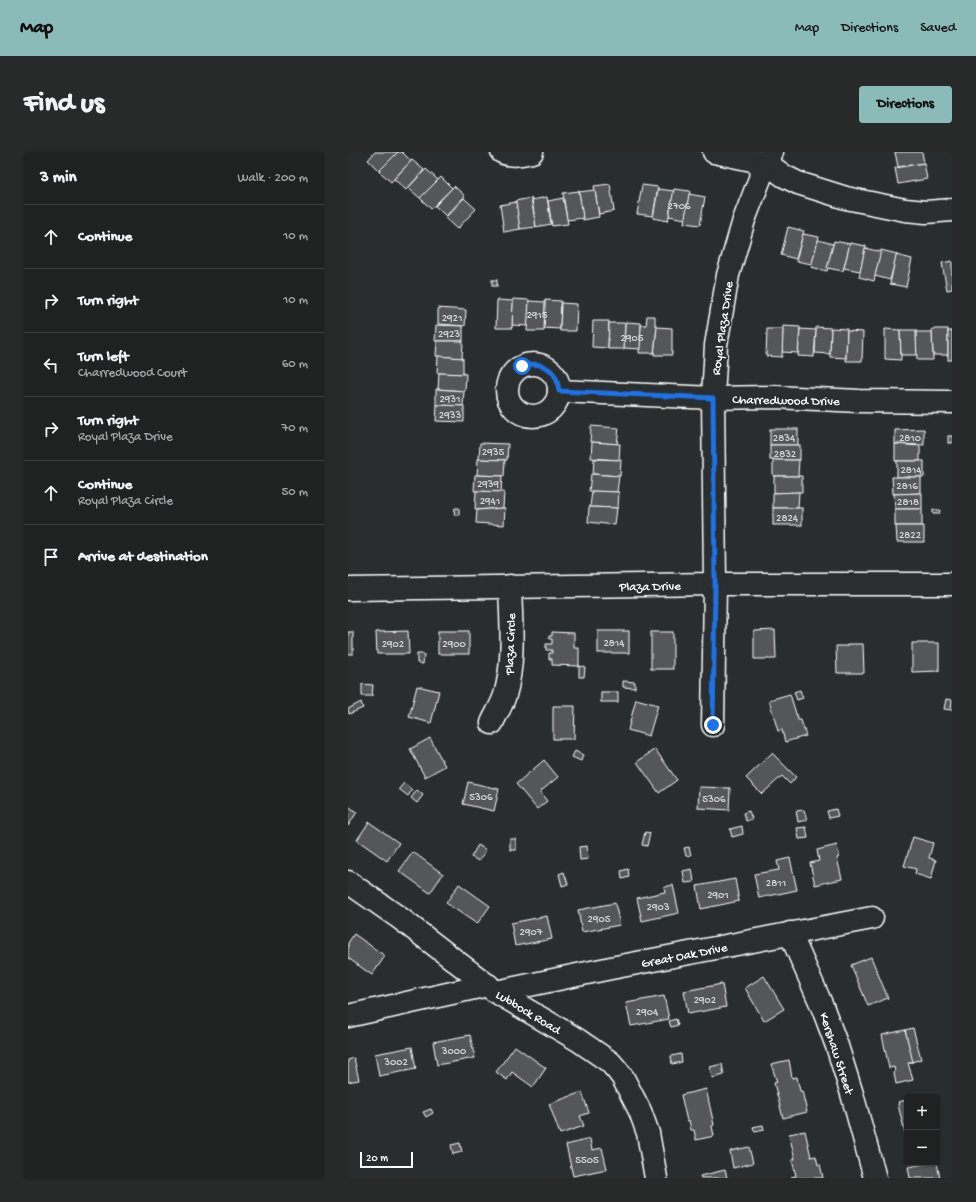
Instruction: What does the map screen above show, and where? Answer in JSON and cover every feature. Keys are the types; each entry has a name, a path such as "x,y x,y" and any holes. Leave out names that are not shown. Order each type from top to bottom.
{"street":[{"path":"502,152 506,154 514,154 532,152"},
{"path":"714,152 769,158 784,176 798,183 846,198 905,210 926,212 952,210"},
{"name":"Royal Plaza Drive","path":"713,725 715,584 713,398 716,345 728,275 744,220 769,158"},
{"name":"Charredwood Drive","path":"559,391 713,398 775,397 859,401 952,402"},
{"name":"Plaza Drive","path":"348,589 715,584 952,584"},
{"name":"Plaza Circle","path":"492,723 505,696 509,676 511,658 510,586"},
{"name":"Lubbock Road","path":"348,882 492,988 578,1040 605,1059 617,1070 632,1094 648,1133 656,1178"},
{"name":"Great Oak Drive","path":"348,1016 872,918"},
{"name":"Kershaw Street","path":"790,933 822,1006 837,1046 875,1178"}],"building":[{"path":"375,152 398,152 379,171 368,160"},
{"path":"398,152 402,152 411,161 391,182 379,171"},
{"path":"895,152 922,152 924,163 898,167"},
{"path":"412,160 424,170 406,190 394,179"},
{"path":"924,163 927,179 898,184 895,168"},
{"path":"426,169 438,180 420,198 408,188"},
{"path":"441,177 452,188 431,209 420,198"},
{"path":"610,184 614,211 599,214 594,186"},
{"path":"642,185 658,187 653,216 637,214"},
{"path":"454,186 465,196 446,216 435,206"},
{"path":"658,189 674,191 668,221 653,218"},
{"path":"674,189 690,191 685,219 669,216"},
{"path":"595,190 599,217 583,220 579,192"},
{"path":"579,191 583,218 567,220 563,193"},
{"path":"689,194 705,197 700,225 684,223"},
{"path":"547,197 551,224 536,227 532,200"},
{"path":"464,198 476,209 457,229 445,218"},
{"path":"531,198 536,227 520,229 515,201"},
{"path":"563,198 568,224 552,226 548,201"},
{"path":"516,202 520,229 504,232 500,205"},
{"path":"788,227 804,231 796,259 781,255"},
{"path":"803,234 819,237 812,264 796,261"},
{"path":"818,240 833,244 827,271 811,267"},
{"path":"834,241 850,244 843,271 827,268"},
{"path":"850,243 866,246 860,271 844,268"},
{"path":"865,248 881,252 874,281 859,277"},
{"path":"881,250 897,254 890,280 875,276"},
{"path":"896,255 912,259 906,287 890,284"},
{"path":"952,261 952,289 947,290 942,263"},
{"path":"492,280 497,280 497,286 492,286"},
{"path":"513,299 529,300 528,326 512,325"},
{"path":"497,300 513,301 512,328 496,328"},
{"path":"545,300 561,301 560,329 544,328"},
{"path":"529,301 545,302 544,331 527,331"},
{"path":"561,303 577,304 576,331 560,331"},
{"path":"438,308 466,310 465,326 438,324"},
{"path":"647,316 655,316 655,325 657,325 654,353 639,353 641,325 646,325"},
{"path":"593,321 609,321 608,348 592,347"},
{"path":"625,322 641,323 640,349 624,348"},
{"path":"609,323 625,323 624,349 608,349"},
{"path":"436,325 463,326 463,341 435,341"},
{"path":"783,326 800,327 798,353 782,352"},
{"path":"657,327 672,328 672,355 654,355"},
{"path":"816,327 831,328 830,354 815,353"},
{"path":"831,328 847,329 846,358 830,357"},
{"path":"767,329 783,329 782,357 766,356"},
{"path":"800,329 816,330 814,357 798,356"},
{"path":"885,329 900,330 901,360 885,359"},
{"path":"932,329 948,329 948,355 933,355"},
{"path":"900,330 916,330 917,355 901,355"},
{"path":"847,331 863,332 862,361 846,361"},
{"path":"948,331 952,331 952,360 948,360"},
{"path":"916,332 932,332 933,360 917,360"},
{"path":"437,341 463,341 462,358 436,356"},
{"path":"438,356 463,358 463,374 437,373"},
{"path":"439,373 466,374 465,391 438,389"},
{"path":"436,389 464,391 463,406 436,405"},
{"path":"437,405 464,406 464,422 436,421"},
{"path":"591,426 619,428 617,444 590,442"},
{"path":"770,429 798,429 798,445 770,445"},
{"path":"924,429 924,445 895,444 895,430"},
{"path":"948,436 952,436 952,443 948,443"},
{"path":"592,442 620,444 619,460 591,458"},
{"path":"480,443 508,444 507,460 479,459"},
{"path":"895,444 920,446 920,461 895,461"},
{"path":"770,445 800,445 800,460 770,460"},
{"path":"478,459 505,460 504,476 477,475"},
{"path":"594,459 621,460 620,476 593,474"},
{"path":"773,460 799,460 798,476 773,476"},
{"path":"897,461 924,461 924,477 897,477"},
{"path":"591,474 619,476 617,492 589,491"},
{"path":"475,475 502,476 501,492 474,491"},
{"path":"774,476 802,476 802,492 774,493"},
{"path":"892,477 921,477 921,493 893,494"},
{"path":"476,491 504,492 503,508 475,510"},
{"path":"592,491 619,492 618,508 590,507"},
{"path":"799,492 798,508 773,508 773,493"},
{"path":"922,493 922,509 895,509 894,494"},
{"path":"589,507 617,508 615,525 588,522"},
{"path":"455,508 459,508 459,515 454,515"},
{"path":"505,508 504,525 476,523 477,510"},
{"path":"773,508 802,508 802,525 773,525"},
{"path":"895,509 922,509 922,526 895,526"},
{"path":"933,510 940,510 939,514 933,514"},
{"path":"896,526 924,526 924,542 897,542"},
{"path":"775,630 776,659 754,659 754,631"},
{"path":"408,631 409,654 377,654 376,632"},
{"path":"438,631 469,631 469,654 438,654"},
{"path":"598,631 629,631 629,653 598,653"},
{"path":"348,632 353,632 353,654 348,654"},
{"path":"552,632 574,633 574,648 579,648 579,666 552,665 552,659 549,659 549,653 552,653 552,650 546,650 546,644 552,644 552,639 549,639 549,636 552,636"},
{"path":"651,632 673,632 673,669 651,669"},
{"path":"912,643 939,643 939,671 912,672"},
{"path":"848,644 863,644 864,673 837,673 836,646 848,646"},
{"path":"417,654 424,654 423,664 417,663"},
{"path":"579,666 585,667 584,677 579,677"},
{"path":"623,681 635,682 635,688 623,687"},
{"path":"362,684 373,685 372,696 362,696"},
{"path":"417,686 439,691 431,723 409,717"},
{"path":"800,690 803,698 797,700 794,692"},
{"path":"601,692 618,692 618,702 601,702"},
{"path":"790,694 798,720 801,720 806,736 785,742 782,730 778,731 769,700"},
{"path":"636,699 658,705 649,736 628,730"},
{"path":"946,699 952,700 951,710 944,709"},
{"path":"361,702 363,708 349,714 348,709"},
{"path":"553,706 575,706 574,739 553,739"},
{"path":"430,738 445,766 425,777 410,749"},
{"path":"655,749 677,780 659,793 637,762"},
{"path":"575,751 583,755 581,761 572,757"},
{"path":"772,753 796,777 790,784 782,776 762,794 746,778"},
{"path":"544,760 558,777 540,792 547,801 537,809 516,784"},
{"path":"468,782 499,789 494,811 463,804"},
{"path":"404,783 412,790 408,796 399,789"},
{"path":"699,787 730,788 729,810 698,808"},
{"path":"417,790 423,795 417,803 411,798"},
{"path":"348,806 357,812 348,826"},
{"path":"836,809 838,816 829,818 827,811"},
{"path":"804,810 807,820 798,822 796,811"},
{"path":"749,811 752,819 746,821 743,813"},
{"path":"369,822 399,843 387,861 357,840"},
{"path":"742,826 743,834 732,837 730,829"},
{"path":"806,827 808,838 799,839 797,828"},
{"path":"645,832 650,833 647,846 642,845"},
{"path":"913,837 933,843 929,858 936,860 931,879 915,874 916,869 904,866"},
{"path":"510,839 516,839 516,850 510,850"},
{"path":"478,845 486,850 479,861 471,857"},
{"path":"837,845 839,857 837,858 842,879 815,885 810,863 819,861 817,850"},
{"path":"587,846 588,859 580,860 579,847"},
{"path":"689,847 691,855 686,856 684,848"},
{"path":"413,852 443,874 430,893 399,871"},
{"path":"790,858 797,890 759,898 754,874 779,870 777,861"},
{"path":"628,869 629,877 622,879 621,871"},
{"path":"692,869 694,882 685,883 683,871"},
{"path":"564,872 568,884 562,886 559,874"},
{"path":"735,879 739,901 701,909 697,886"},
{"path":"459,884 490,906 477,924 446,903"},
{"path":"673,885 679,913 642,921 637,898 665,892 664,887"},
{"path":"615,903 620,925 582,932 578,910"},
{"path":"547,916 552,939 515,946 511,923"},
{"path":"354,934 385,956 372,975 348,958 348,943"},
{"path":"871,957 888,998 868,1006 851,965"},
{"path":"764,976 784,1009 764,1021 745,988"},
{"path":"722,984 726,1007 688,1014 684,991"},
{"path":"664,996 669,1019 631,1026 626,1003"},
{"path":"676,1019 678,1025 671,1027 669,1021"},
{"path":"913,1028 921,1059 912,1062 905,1030"},
{"path":"905,1030 913,1062 908,1063 913,1080 896,1084 894,1067 889,1068 882,1035"},
{"path":"470,1035 475,1058 437,1065 433,1042"},
{"path":"515,1046 546,1068 533,1087 512,1072 507,1080 496,1072"},
{"path":"412,1047 416,1069 379,1076 375,1054"},
{"path":"681,1054 682,1062 672,1064 671,1056"},
{"path":"354,1058 359,1080 348,1082 348,1060"},
{"path":"789,1060 792,1078 797,1077 807,1112 783,1118 774,1083 777,1082 771,1064"},
{"path":"722,1064 724,1075 712,1078 710,1067"},
{"path":"706,1089 714,1125 712,1126 714,1136 696,1140 694,1130 691,1130 689,1120 687,1121 681,1095"},
{"path":"582,1092 589,1113 580,1116 584,1126 560,1134 549,1104"},
{"path":"904,1101 904,1128 898,1105 898,1102"},
{"path":"431,1109 433,1113 426,1117 423,1112"},
{"path":"763,1125 764,1130 755,1132 753,1127"},
{"path":"805,1131 811,1157 816,1156 818,1165 820,1164 823,1178 791,1177 796,1176 792,1160 795,1159 789,1134"},
{"path":"590,1139 592,1150 602,1148 607,1169 573,1176 566,1145"},
{"path":"460,1143 462,1152 453,1154 451,1145"},
{"path":"749,1147 753,1163 733,1168 730,1151"},
{"path":"938,1166 940,1178 910,1178 908,1167"},
{"path":"725,1170 727,1178 701,1178 700,1176"}],"route":[{"path":"522,366 530,364 542,365 550,370 557,379 559,391 713,398 715,584 713,725"}]}
